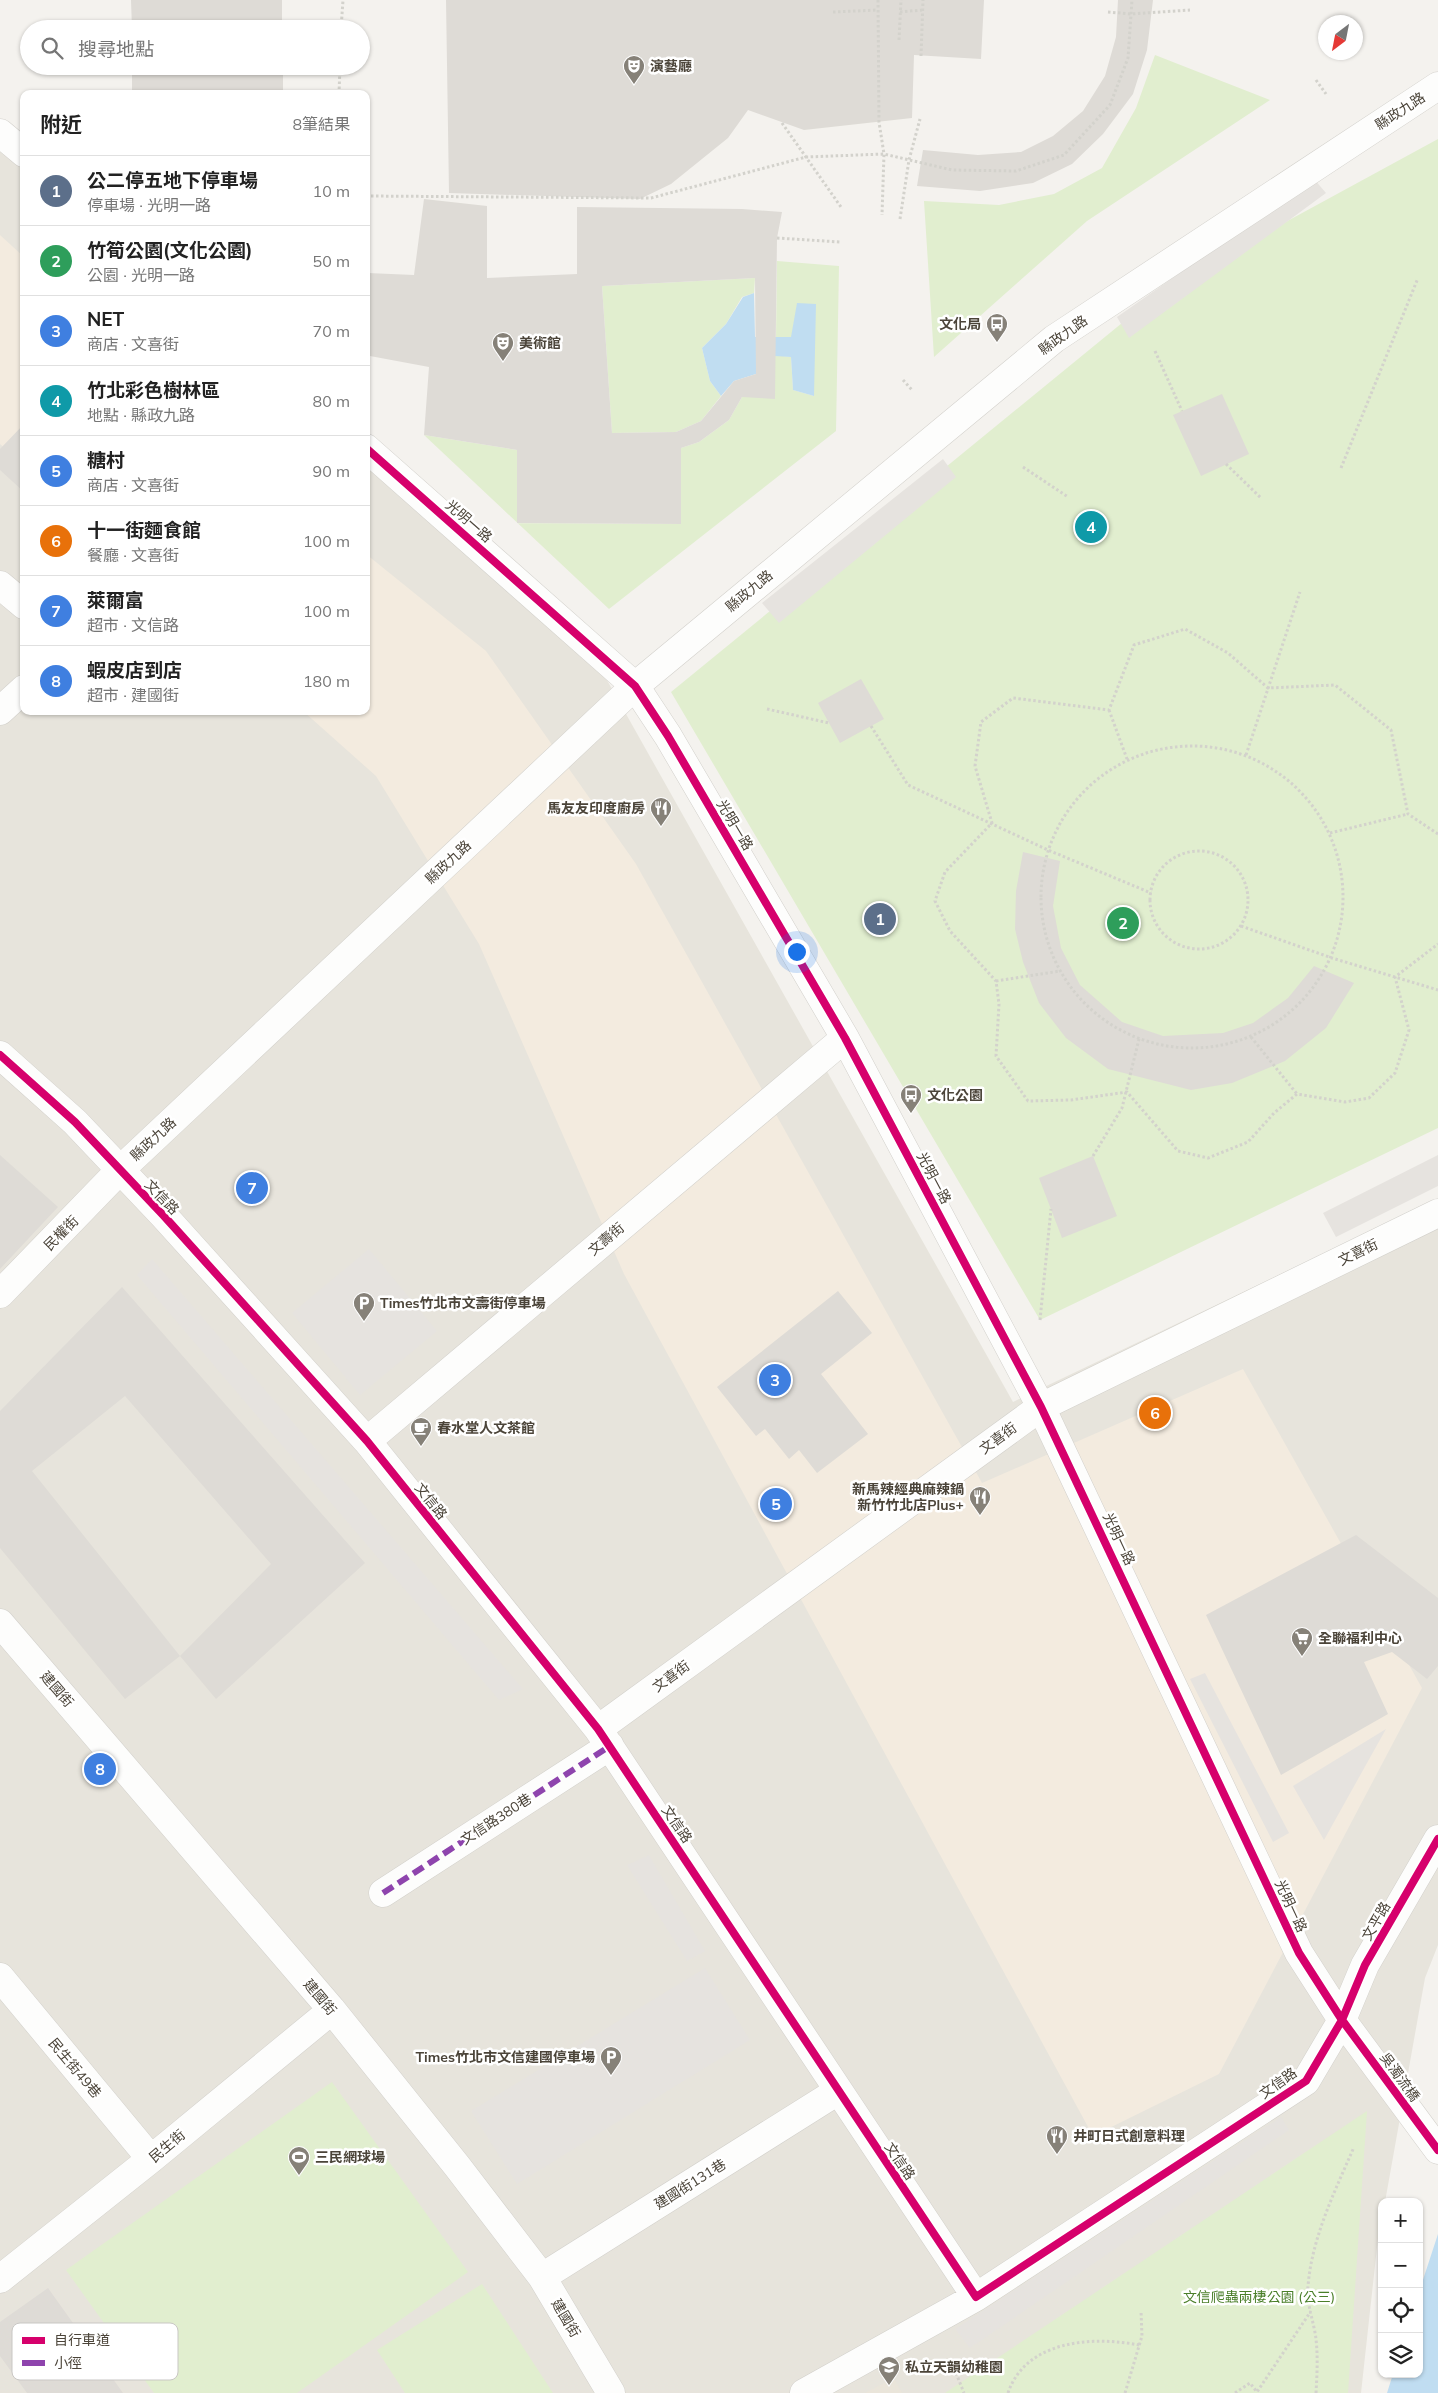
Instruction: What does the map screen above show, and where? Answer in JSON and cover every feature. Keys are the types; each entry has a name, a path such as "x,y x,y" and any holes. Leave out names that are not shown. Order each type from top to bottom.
{"street":[{"name":"縣政九路","path":"120,1170 635,686 1054,340 1438,86"},
{"path":"0,133 20,150"},
{"name":"光明一路","path":"370,452 635,686 773,913 845,1038 1041,1407 1300,1953 1342,2020"},
{"path":"0,585 20,602"},
{"path":"0,711 20,693"},
{"name":"文壽街","path":"367,1441 845,1038"},
{"name":"文信路","path":"0,1055 75,1122 170,1223 367,1441 604,1737 976,2297 1306,2081 1342,2020"},
{"name":"民權街","path":"0,1294 120,1170"},
{"name":"文喜街","path":"604,1737 1041,1407 1438,1213"},
{"name":"建國街","path":"0,1623 332,2010 542,2277 611,2393"},
{"name":"文信路380巷","path":"383,1893 604,1737"},
{"name":"文平路","path":"1342,2020 1366,1965 1438,1839"},
{"name":"民生街49巷","path":"0,1977 151,2159"},
{"name":"民生街","path":"0,2280 332,2010"},
{"name":"吳濁流橋","path":"1342,2020 1438,2150"},
{"name":"建國街131巷","path":"542,2277 838,2090"},
{"path":"804,2393 976,2297"}],"path":[{"path":"342,20 343,0"},
{"path":"878,0 879,122 884,154 882,215"},
{"path":"899,40 901,0"},
{"path":"921,56 923,0"},
{"path":"370,196 651,198 806,158 884,154 952,170 1016,171 1064,155 1110,105 1128,58 1132,0"},
{"path":"833,12 878,10"},
{"path":"900,12 922,10"},
{"path":"1108,12 1131,14 1190,10"},
{"path":"339,90 340,75"},
{"path":"1316,80 1326,94"},
{"path":"900,220 909,160 920,119"},
{"path":"782,123 841,207"},
{"path":"777,238 840,242"},
{"path":"1341,468 1418,278"},
{"path":"1155,352 1182,411"},
{"path":"903,380 912,390"},
{"path":"1226,464 1261,498"},
{"path":"1023,467 1068,497"},
{"path":"1246,755 1300,592"},
{"path":"1126,760 1109,710 1134,645 1185,629 1228,653 1268,688 1335,685 1391,730 1408,814 1438,834"},
{"path":"992,823 975,766 981,722 1014,698 1109,710"},
{"path":"767,709 829,723"},
{"path":"871,726 908,785 1048,850 1151,893"},
{"path":"1206,746 1246,755 1280,774 1309,800 1330,832 1343,873 1344,917 1332,958 1312,991 1285,1018 1252,1037 1214,1048 1177,1048 1139,1038 1100,1017 1080,1000 1060,971 1044,932 1040,890 1048,850 1065,813 1092,782 1126,760 1174,747 1206,746"},
{"path":"1330,832 1408,814"},
{"path":"992,823 945,872 935,902 950,931 996,981 999,1004 996,1056 1028,1101 1072,1100 1127,1092"},
{"path":"1193,851 1209,851 1224,858 1236,867 1245,880 1248,896 1247,911 1241,926 1230,938 1215,946 1199,949 1182,946 1168,937 1157,925 1151,909 1151,893 1155,878 1165,864 1178,856 1193,851"},
{"path":"1241,926 1332,958 1438,990"},
{"path":"1395,977 1438,944"},
{"path":"996,981 1060,971"},
{"path":"1252,1037 1297,1094 1345,1102 1369,1098 1395,1073 1409,1030 1395,977"},
{"path":"1093,1156 1122,1108 1139,1038"},
{"path":"1127,1092 1178,1151 1208,1158 1248,1142 1274,1113 1297,1094"},
{"path":"1040,1320 1051,1209"},
{"path":"1316,2393 1318,2371 1316,2339 1308,2288 1312,2259 1329,2205 1354,2147"},
{"path":"1125,2393 1142,2336 1141,2311"},
{"path":"1235,2393 1250,2383 1257,2392 1311,2311"},
{"path":"1008,2393 1019,2371 1052,2347 1084,2341 1119,2341 1139,2345"},
{"path":"956,2373 964,2393"}],"shaded area":[{"path":"0,141 20,158 20,715 370,715 370,466 599,666 1013,1402 1438,1199 1438,1945 1425,1978 1386,2198 1378,2198 1378,2238 1361,2393 0,2393"},
{"path":"1314,179 1326,193 1129,338 1117,317"},
{"path":"0,235 20,253 20,462 0,444"},
{"path":"943,459 956,477 779,623 762,603"},
{"path":"370,557 486,651 636,864 982,1483 1243,1369 1422,1688 1219,2074 1093,2136 624,1274 479,944 376,776 307,715 370,715"},
{"path":"1438,1155 1438,1186 1336,1237 1323,1213"},
{"name":"Times竹北市文壽街停車場","path":"369,1249 437,1331 360,1395 292,1313"},
{"path":"152,1259 523,1689 499,1700 137,1275"},
{"path":"1205,1673 1289,1833 1273,1842 1190,1679"},
{"path":"1386,1729 1324,1840 1293,1786"},
{"path":"649,1855 705,1951 687,1961 627,1865"},
{"name":"Times竹北市文信建國停車場","path":"705,1968 750,2040 517,2184 471,2111"},
{"path":"1281,2117 1289,2130 970,2348 955,2329"},
{"name":"私立天韻幼稚園","path":"894,2378 902,2393 865,2393"}],"green space":[{"path":"1155,55 1270,100 1087,221 934,357 924,201 999,205 1054,194 1102,168 1136,108"},
{"path":"1438,139 1438,1128 1040,1320 671,692 1166,287"},
{"path":"777,261 839,266 836,431 609,609 518,523 681,524 681,448 699,442 729,420 742,397 775,355 791,357 793,390 814,396 791,337 776,337"},
{"path":"755,278 754,293 742,297 726,324 702,348 710,381 721,396 701,421 676,432 612,433 602,286"},
{"path":"424,435 517,450 517,522"},
{"name":"三民網球場","path":"332,2082 468,2272 297,2393 154,2393 145,2380 178,2380 178,2323 104,2323 66,2270"},
{"name":"文信爬蟲兩棲公園 (公三)","path":"1367,2111 1348,2393 945,2393"},
{"path":"482,2284 553,2393 405,2393 377,2350"}],"water":[{"path":"754,293 755,337 791,337 797,303 816,304 814,396 793,390 791,357 756,355 756,374 734,381 721,396 710,381 702,348 726,324 743,297"},
{"path":"1438,2234 1438,2393 1387,2393 1392,2378 1423,2378 1423,2280"}],"building":[{"path":"131,0 282,0 282,20 132,20"},
{"name":"演藝廳","path":"446,0 984,0 981,59 914,55 912,118 804,130 748,110 728,138 671,184 640,199 449,193"},
{"path":"1118,0 1153,0 1147,50 1133,94 1103,134 1072,164 1033,183 980,191 917,186 923,150 978,155 1021,152 1053,136 1083,111 1105,76 1116,37"},
{"path":"132,75 283,75 283,90 132,90"},
{"name":"美術館","path":"424,199 487,206 487,278 577,274 577,207 742,209 782,212 777,238 775,399 742,397 729,420 699,442 681,448 681,524 517,523 517,450 424,435 429,367 370,356 370,273 414,275","holes":["755,278 756,374 734,381 701,421 676,432 612,433 602,286"]},
{"path":"1222,394 1249,454 1201,476 1173,415"},
{"path":"20,428 20,488 0,470 0,449"},
{"path":"861,679 884,719 840,743 818,703"},
{"path":"1023,852 1060,861 1053,906 1061,948 1080,985 1122,1022 1163,1036 1223,1033 1253,1023 1288,998 1314,966 1354,983 1326,1028 1285,1061 1232,1083 1191,1090 1108,1069 1066,1038 1039,1003 1023,962 1015,929 1016,891"},
{"path":"0,1155 58,1207 0,1269"},
{"path":"1093,1156 1117,1216 1062,1238 1039,1178"},
{"path":"122,1287 365,1563 216,1699 180,1656 125,1699 0,1548 0,1411","holes":["125,1396 271,1564 180,1656 32,1471"]},
{"path":"838,1291 872,1333 821,1374 868,1434 817,1473 799,1450 789,1459 765,1429 756,1436 717,1387"},
{"name":"全聯福利中心","path":"1356,1535 1438,1598 1438,1666 1427,1679 1392,1652 1364,1662 1388,1714 1281,1775 1206,1615"},
{"path":"48,2288 73,2323 12,2323 12,2372 0,2356 0,2322"},
{"path":"18,2380 114,2380 123,2393 27,2393"}],"marked path":[{"path":"383,1893 610,1746"}],"cycle path":[{"path":"370,452 635,686 668,736 845,1038 1041,1407 1299,1953 1342,2020 1438,2150"},
{"path":"0,1055 75,1122 164,1216 367,1441 598,1729 976,2297 1306,2081 1342,2020 1365,1965 1438,1839"}],"place":[{"name":"演藝廳","path":"634,85"},
{"name":"文化局","path":"997,343"},
{"name":"美術館","path":"503,362"},
{"name":"竹北彩色樹林區","path":"1091,527"},
{"name":"馬友友印度廚房","path":"661,827"},
{"name":"公二停五地下停車場","path":"880,919"},
{"name":"竹筍公園(文化公園)","path":"1123,923"},
{"name":"文化公園","path":"911,1114"},
{"name":"萊爾富","path":"252,1188"},
{"name":"Times竹北市文壽街停車場","path":"364,1322"},
{"name":"NET","path":"775,1380"},
{"name":"十一街麵食館","path":"1155,1413"},
{"name":"春水堂人文茶館","path":"421,1447"},
{"name":"糖村","path":"776,1504"},
{"name":"新馬辣經典麻辣鍋 新竹竹北店Plus+","path":"980,1516"},
{"name":"全聯福利中心","path":"1302,1657"},
{"name":"蝦皮店到店","path":"100,1769"},
{"name":"Times竹北市文信建國停車場","path":"611,2076"},
{"name":"井町日式創意料理","path":"1057,2155"},
{"name":"三民網球場","path":"299,2176"},
{"name":"私立天韻幼稚園","path":"889,2386"}]}
